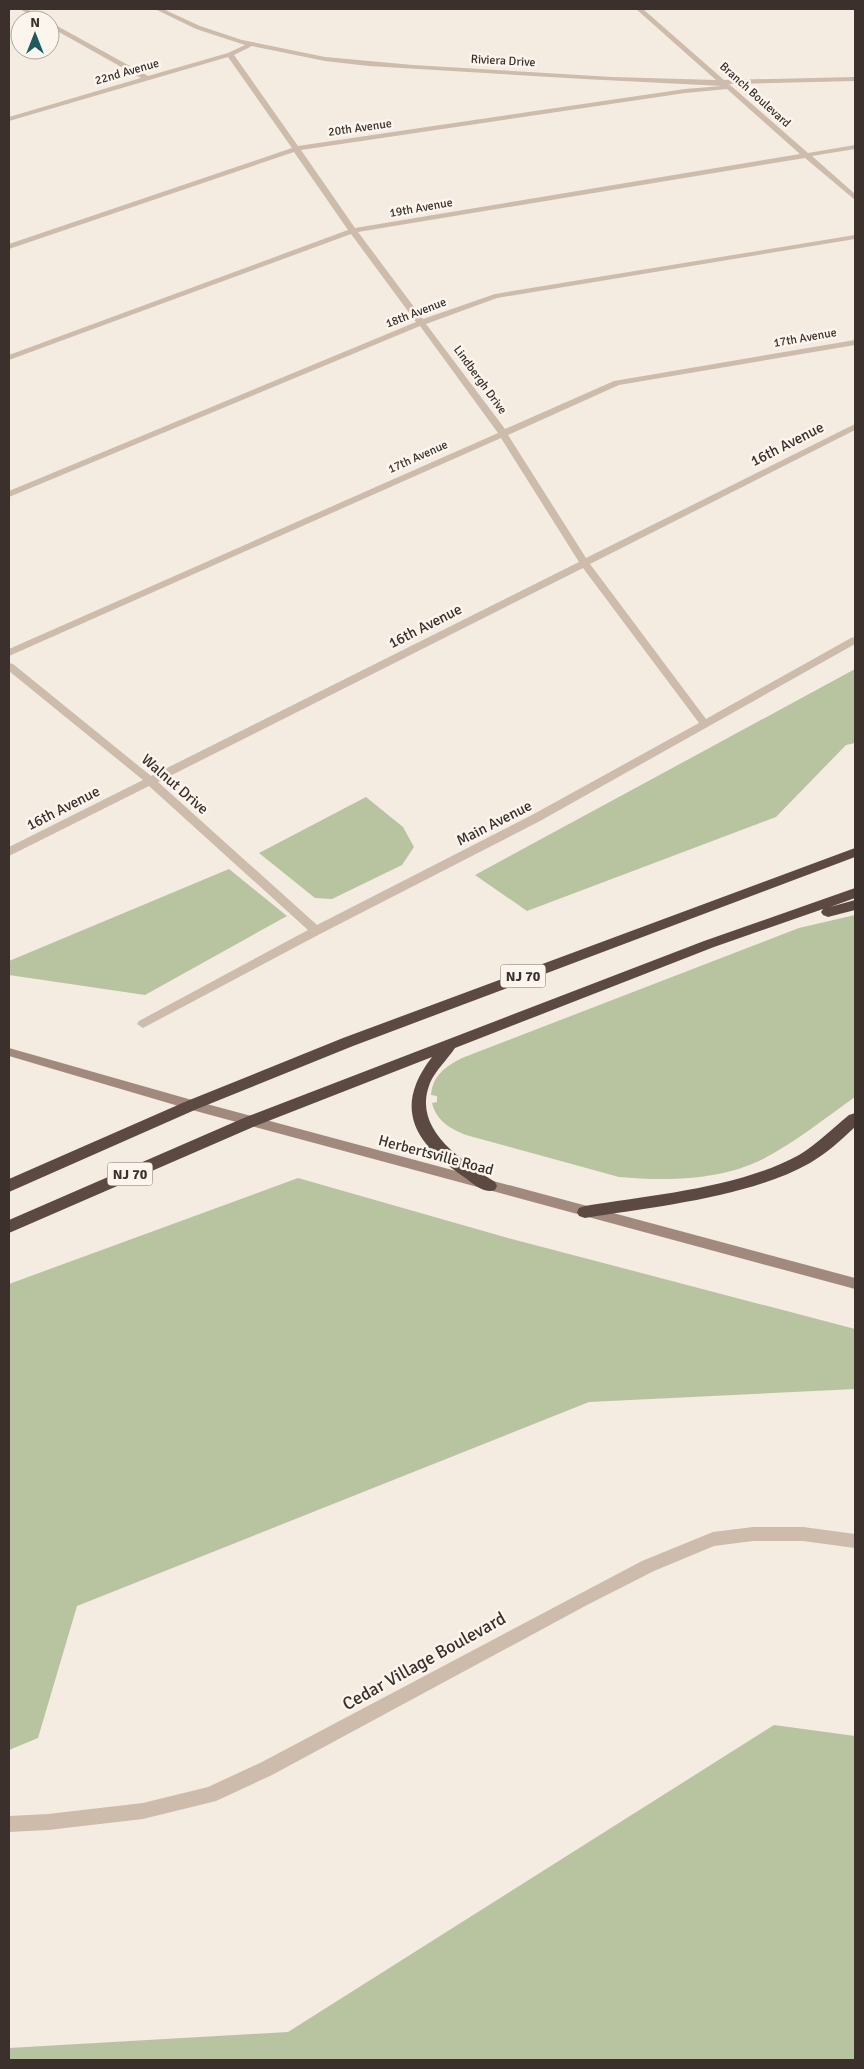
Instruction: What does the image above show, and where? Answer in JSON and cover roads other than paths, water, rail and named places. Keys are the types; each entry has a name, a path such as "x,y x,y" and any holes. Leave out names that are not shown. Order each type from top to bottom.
{"highway":[{"name":"NJ 70","path":"9,1186 192,1105 357,1038 855,852"},
{"name":"NJ 70","path":"9,1227 252,1121 709,944 855,893"},
{"path":"709,944 855,905"},
{"path":"449,1045 422,1085 419,1108 427,1135 445,1155 489,1186"},
{"path":"585,1212 694,1193 748,1179 801,1160 855,1119"},
{"path":"9,1177 105,1144"}],"main road":[{"name":"Herbertsville Road","path":"9,1052 192,1105 855,1284"}],"street":[{"name":"Riviera Drive","path":"158,9 180,20 250,44 314,57 395,66 727,85 855,79"},
{"name":"Branch Boulevard","path":"639,9 855,198"},
{"path":"60,30 146,78"},
{"name":"22nd Avenue","path":"9,119 230,54 250,44"},
{"name":"Lindbergh Drive","path":"230,54 294,149 353,231 423,322 503,433 584,563 705,724"},
{"name":"20th Avenue","path":"9,247 294,149 727,85"},
{"name":"19th Avenue","path":"9,358 353,231 855,147"},
{"name":"18th Avenue","path":"9,494 423,322 495,296 855,237"},
{"name":"17th Avenue","path":"9,653 617,383 855,342"},
{"name":"16th Avenue","path":"9,852 855,427"},
{"name":"Main Avenue","path":"143,1024 316,931 536,818 855,640"},
{"name":"Walnut Drive","path":"9,666 150,781 316,931"},
{"name":"Cedar Village Boulevard","path":"9,1824 48,1822 142,1811 210,1795 299,1752 580,1600 648,1566 713,1539 753,1534 803,1534 855,1541"}]}
